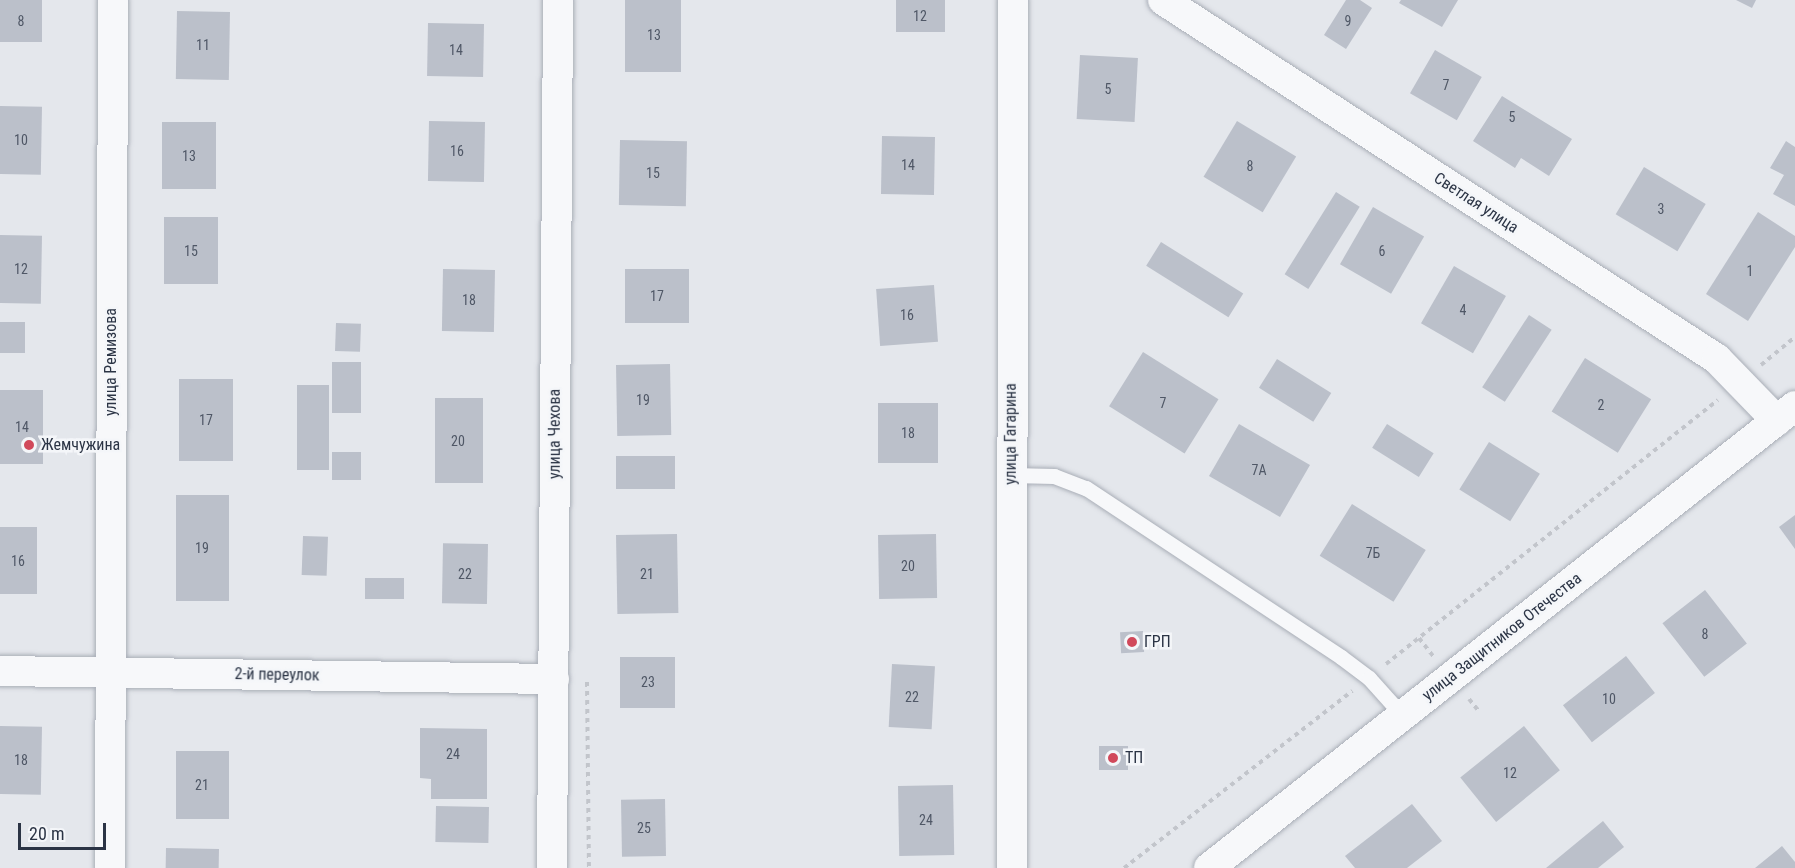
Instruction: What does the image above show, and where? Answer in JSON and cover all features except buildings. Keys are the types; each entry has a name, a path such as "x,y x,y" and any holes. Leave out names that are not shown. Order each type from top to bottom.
{"street":[{"name":"улица Ремизова","path":"110,868 113,0"},
{"name":"улица Чехова","path":"552,868 558,0"},
{"name":"улица Гагарина","path":"1012,868 1013,0"},
{"name":"Светлая улица","path":"1163,0 1717,359 1741,381 1786,413"},
{"name":"улица Защитников Отечества","path":"1209,868 1786,413"},
{"name":"2-й переулок","path":"0,671 554,679"}],"lane":[{"path":"1011,475 1054,476 1086,488 1369,678 1403,716"}],"path":[{"path":"1124,868 1369,678 1795,336"},
{"path":"587,682 589,868"}],"place":[{"name":"Жемчужина","path":"29,445"},
{"name":"ГРП","path":"1132,642"},
{"name":"ТП","path":"1113,758"}]}
